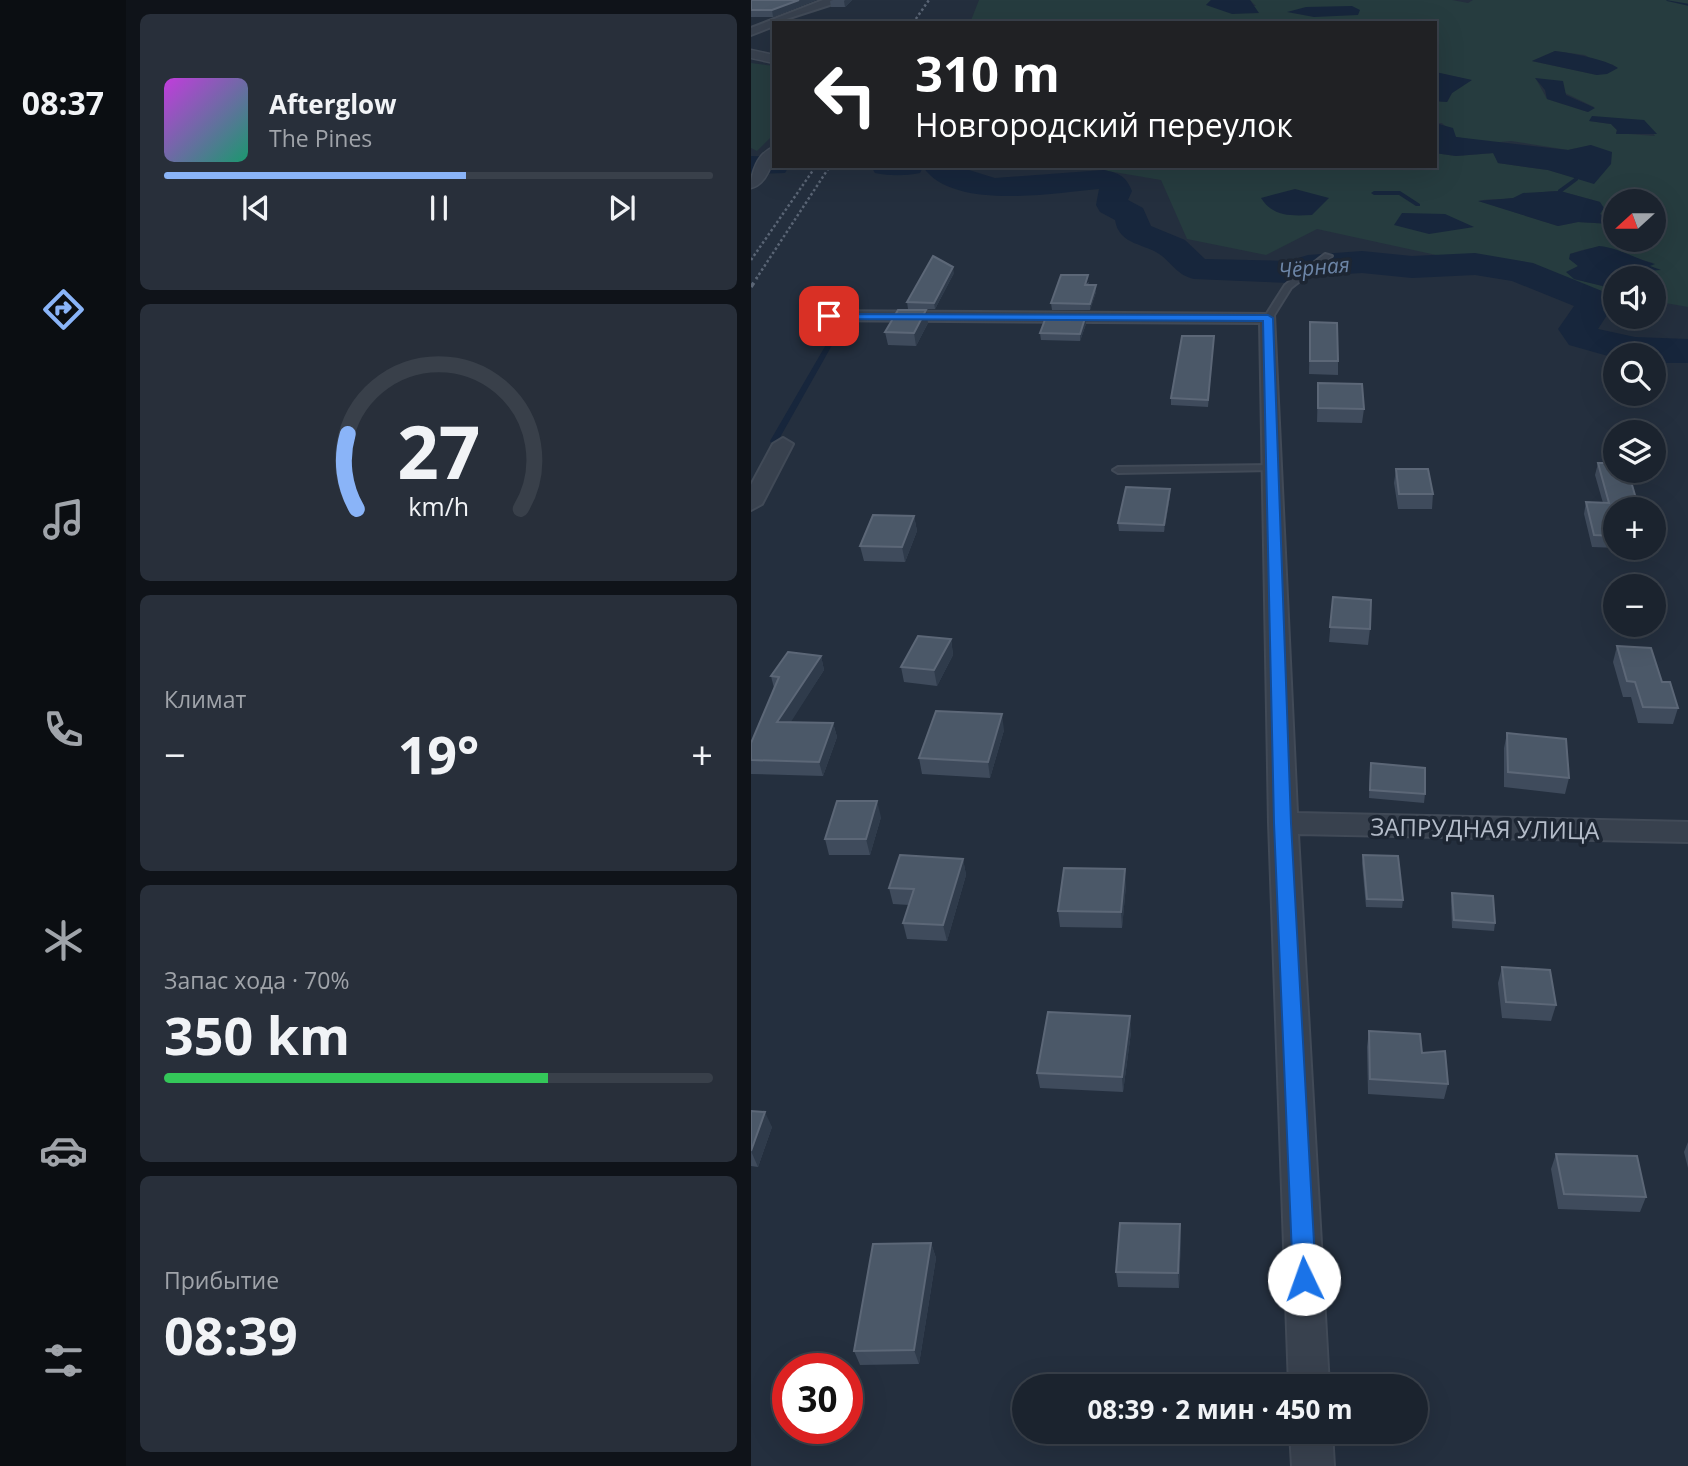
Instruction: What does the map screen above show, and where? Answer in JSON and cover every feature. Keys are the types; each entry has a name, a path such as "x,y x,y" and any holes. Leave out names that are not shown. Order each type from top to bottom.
{"street":[{"path":"777,21 817,4 840,0"},
{"path":"751,32 772,23"},
{"path":"751,54 772,59"},
{"path":"755,177 772,155"},
{"path":"810,316 1268,318 1283,823 1308,1374"},
{"path":"751,504 790,443"},
{"name":"ЗАПРУДНАЯ УЛИЦА","path":"1283,823 1688,832"},
{"path":"1312,1444 1313,1466"}],"lane":[{"path":"1268,318 1288,287 1328,256"},
{"path":"1119,470 1272,468"}],"green space":[{"path":"979,0 1211,0 1206,5 1256,6 1250,0 1452,0 1468,3 1473,0 1688,0 1688,307 1666,303 1666,266 1650,266 1648,265 1653,263 1619,252 1666,252 1666,189 1603,189 1603,216 1600,213 1600,202 1560,191 1479,201 1558,226 1578,222 1603,224 1603,248 1570,254 1578,266 1574,279 1603,286 1603,291 1317,229 1266,255 1187,239 1161,180 1090,168 1437,168 1437,153 1456,156 1494,153 1498,163 1548,170 1594,183 1591,145 1568,150 1511,141 1490,143 1456,137 1442,123 1437,123 1437,101 1447,102 1452,93 1471,80 1437,72 1437,21 971,21","holes":["1555,51 1585,55 1598,63 1614,65 1597,75 1532,61","1536,79 1594,107 1588,112 1547,99","1644,120 1655,136 1616,133 1617,130 1611,124 1590,121"]},
{"path":"751,63 772,66 772,136 757,151 751,148"}],"water":[{"path":"1211,0 1250,0 1259,13 1232,14 1206,5"},
{"path":"1352,6 1360,10 1358,15 1314,17 1287,12 1306,7"},
{"path":"1555,51 1597,59 1618,68 1607,74 1597,75 1532,61"},
{"path":"1437,72 1472,80 1452,93 1447,102 1437,101"},
{"path":"1535,78 1563,81 1566,95 1595,108 1588,112 1547,99 1545,90"},
{"path":"1592,116 1644,120 1657,134 1616,134 1617,130 1611,124 1589,121"},
{"path":"1437,124 1453,128 1456,137 1568,150 1591,145 1612,152 1611,164 1594,184 1548,170 1498,163 1493,153 1456,156 1437,153"},
{"path":"1295,189 1329,198 1312,215 1297,215 1277,212 1261,198"},
{"path":"1560,191 1600,202 1603,206 1600,214 1603,216 1603,223 1578,222 1558,226 1478,201 1513,198 1523,193"},
{"path":"1402,213 1445,214 1474,227 1429,234 1394,225"},
{"path":"1599,246 1603,247 1603,252 1622,252 1655,264 1603,266 1603,286 1574,279 1566,272 1578,266 1569,259 1570,254"}],"building":[{"path":"751,0 799,0 772,10 751,10"},
{"path":"933,256 953,267 934,303 907,302"},
{"path":"1061,275 1088,275 1085,285 1096,285 1090,304 1051,303"},
{"path":"898,310 926,310 914,333 885,332"},
{"path":"1046,317 1085,318 1080,334 1040,333"},
{"path":"1310,322 1337,323 1338,361 1310,361"},
{"path":"1182,336 1214,336 1208,400 1171,398"},
{"path":"1318,383 1362,384 1364,409 1318,408"},
{"path":"1598,463 1603,463 1603,481"},
{"path":"1396,469 1428,469 1433,494 1399,494"},
{"path":"1604,483 1631,483 1636,497 1607,497"},
{"path":"1126,487 1170,489 1164,525 1118,523"},
{"path":"1586,502 1603,503 1603,535 1594,535"},
{"path":"873,515 914,516 902,547 860,546"},
{"path":"1333,597 1371,600 1370,629 1330,627"},
{"path":"918,636 951,639 934,670 901,667"},
{"path":"1617,646 1651,648 1662,682 1670,682 1678,708 1643,707 1635,682 1627,681"},
{"path":"788,652 821,656 777,722 833,723 819,762 751,760 751,743 779,677 771,676"},
{"path":"936,711 1002,714 988,762 919,758"},
{"path":"1507,733 1566,739 1569,778 1508,772"},
{"path":"1371,763 1425,768 1425,794 1370,790"},
{"path":"837,801 877,801 866,839 825,839"},
{"path":"900,855 963,859 943,925 903,923 914,889 889,888"},
{"path":"1363,855 1398,856 1403,900 1367,899"},
{"path":"1064,868 1125,869 1121,912 1058,911"},
{"path":"1452,893 1493,896 1495,923 1454,920"},
{"path":"1502,967 1550,970 1556,1005 1506,1002"},
{"path":"1048,1012 1130,1016 1122,1077 1037,1073"},
{"path":"1369,1031 1420,1034 1422,1053 1445,1051 1448,1084 1370,1079"},
{"path":"751,1111 765,1112 751,1151"},
{"path":"1556,1154 1637,1156 1646,1197 1564,1194"},
{"path":"1120,1223 1180,1224 1178,1273 1116,1272"},
{"path":"931,1243 914,1350 854,1351 873,1244"}],"waterway":[{"path":"1668,0 1689,5"},
{"name":"Чёрная","path":"751,165 772,166"},
{"name":"Чёрная","path":"940,168 947,175 994,188 1104,179 1113,183 1116,191 1111,198 1112,205 1131,215 1133,227 1139,233 1173,247 1194,268 1291,272 1308,266 1362,262 1412,267 1475,264 1520,271 1589,299 1594,306 1578,329 1583,337 1608,345 1635,349 1689,351"},
{"path":"1560,191 1576,179"},
{"path":"1374,193 1400,193 1418,205"},
{"path":"774,441 841,324"}],"railway":[{"path":"914,21 929,0"},
{"path":"751,260 815,168"},
{"path":"756,279 829,168"},
{"path":"751,287 757,278"}],"route":[{"path":"829,316 1268,318 1283,823 1304,1279"}]}
